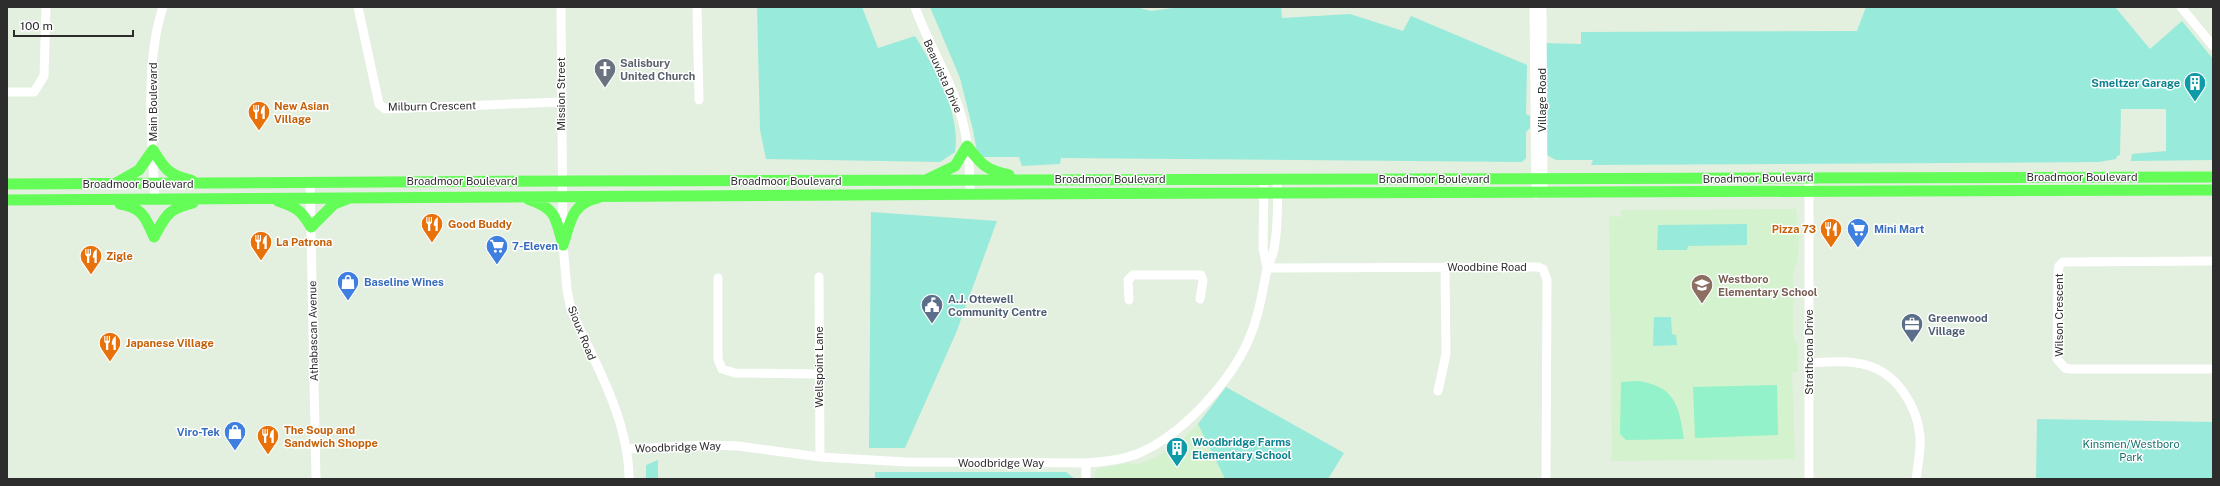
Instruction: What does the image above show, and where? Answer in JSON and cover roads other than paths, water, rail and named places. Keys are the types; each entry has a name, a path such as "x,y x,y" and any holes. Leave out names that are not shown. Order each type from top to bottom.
{"main road":[{"path":"926,180 955,166 967,146 982,166 987,169 995,173 1028,179"},
{"path":"112,185 139,170 153,150 172,175 205,184"},
{"name":"Broadmoor Boulevard","path":"7,184 112,185 1028,179 2213,177"},
{"name":"Broadmoor Boulevard","path":"7,200 562,195 1278,195 2213,190"},
{"path":"563,245 577,207 587,201 615,195"},
{"path":"503,196 525,198 549,208 554,216 563,245"},
{"path":"76,199 135,207 143,215 154,237 168,213 172,209 221,197"},
{"path":"266,197 291,204 307,219 311,227 334,204 341,200 359,197"}],"street":[{"path":"7,92 34,92 44,76 46,7"},
{"name":"Main Boulevard","path":"155,199 152,65 158,21 163,7"},
{"name":"Milburn Crescent","path":"358,7 379,104 385,109 561,102"},
{"name":"Mission Street","path":"561,7 562,181"},
{"path":"697,7 700,100"},
{"name":"Beauvista Drive","path":"915,7 922,28 953,93 964,125 970,180 970,194"},
{"name":"Village Road","path":"1535,7 1539,193"},
{"path":"2181,7 2213,46"},
{"name":"Strathcona Drive","path":"1809,177 1809,479"},
{"name":"Woodbridge Way","path":"1264,179 1263,248 1267,268"},
{"name":"Woodbridge Way","path":"628,450 706,445 738,446 820,457 906,462 1086,463 1121,459 1155,445 1171,435 1204,404 1232,369 1249,340 1262,298 1267,268 1274,250 1278,195 1277,179"},
{"name":"Sioux Road","path":"562,181 563,245 567,290 571,310 623,426 628,450 629,479"},
{"name":"Athabascan Avenue","path":"310,183 316,479"},
{"name":"Wilson Crescent","path":"2213,261 2063,262 2059,266 2058,273 2057,359 2065,368 2070,369 2213,369"},
{"path":"1438,391 1446,354 1445,267"},
{"name":"Woodbine Road","path":"1267,268 1538,267 1543,269 1547,280 1546,479"},
{"path":"1129,300 1128,280 1133,275 1201,275 1203,281 1200,299"},
{"name":"Wellspoint Lane","path":"819,277 818,374 820,457"},
{"path":"718,278 718,359 722,369 735,373 818,374"},
{"path":"1808,363 1848,363 1867,365 1887,375 1897,384 1908,398 1918,424 1920,438 1916,479"},
{"path":"1086,463 1086,479"}],"place":[{"name":"Salisbury United Church","path":"605,88"},
{"name":"Smeltzer Garage","path":"2195,102"},
{"name":"New Asian Village","path":"259,132"},
{"name":"Good Buddy","path":"432,244"},
{"name":"Pizza 73","path":"1831,248"},
{"name":"Mini Mart","path":"1858,248"},
{"name":"La Patrona","path":"261,262"},
{"name":"7-Eleven","path":"497,266"},
{"name":"Zigle","path":"91,276"},
{"name":"Baseline Wines","path":"348,302"},
{"name":"Westboro Elementary School","path":"1702,304"},
{"name":"A.J. Ottewell Community Centre","path":"932,324"},
{"name":"Greenwood Village","path":"1912,344"},
{"name":"Japanese Village","path":"110,362"},
{"name":"Viro-Tek","path":"235,452"},
{"name":"The Soup and Sandwich Shoppe","path":"268,456"},
{"name":"Woodbridge Farms Elementary School","path":"1177,468"}],"park label":[{"name":"Kinsmen/Westboro Park","path":"2131,450"}]}
